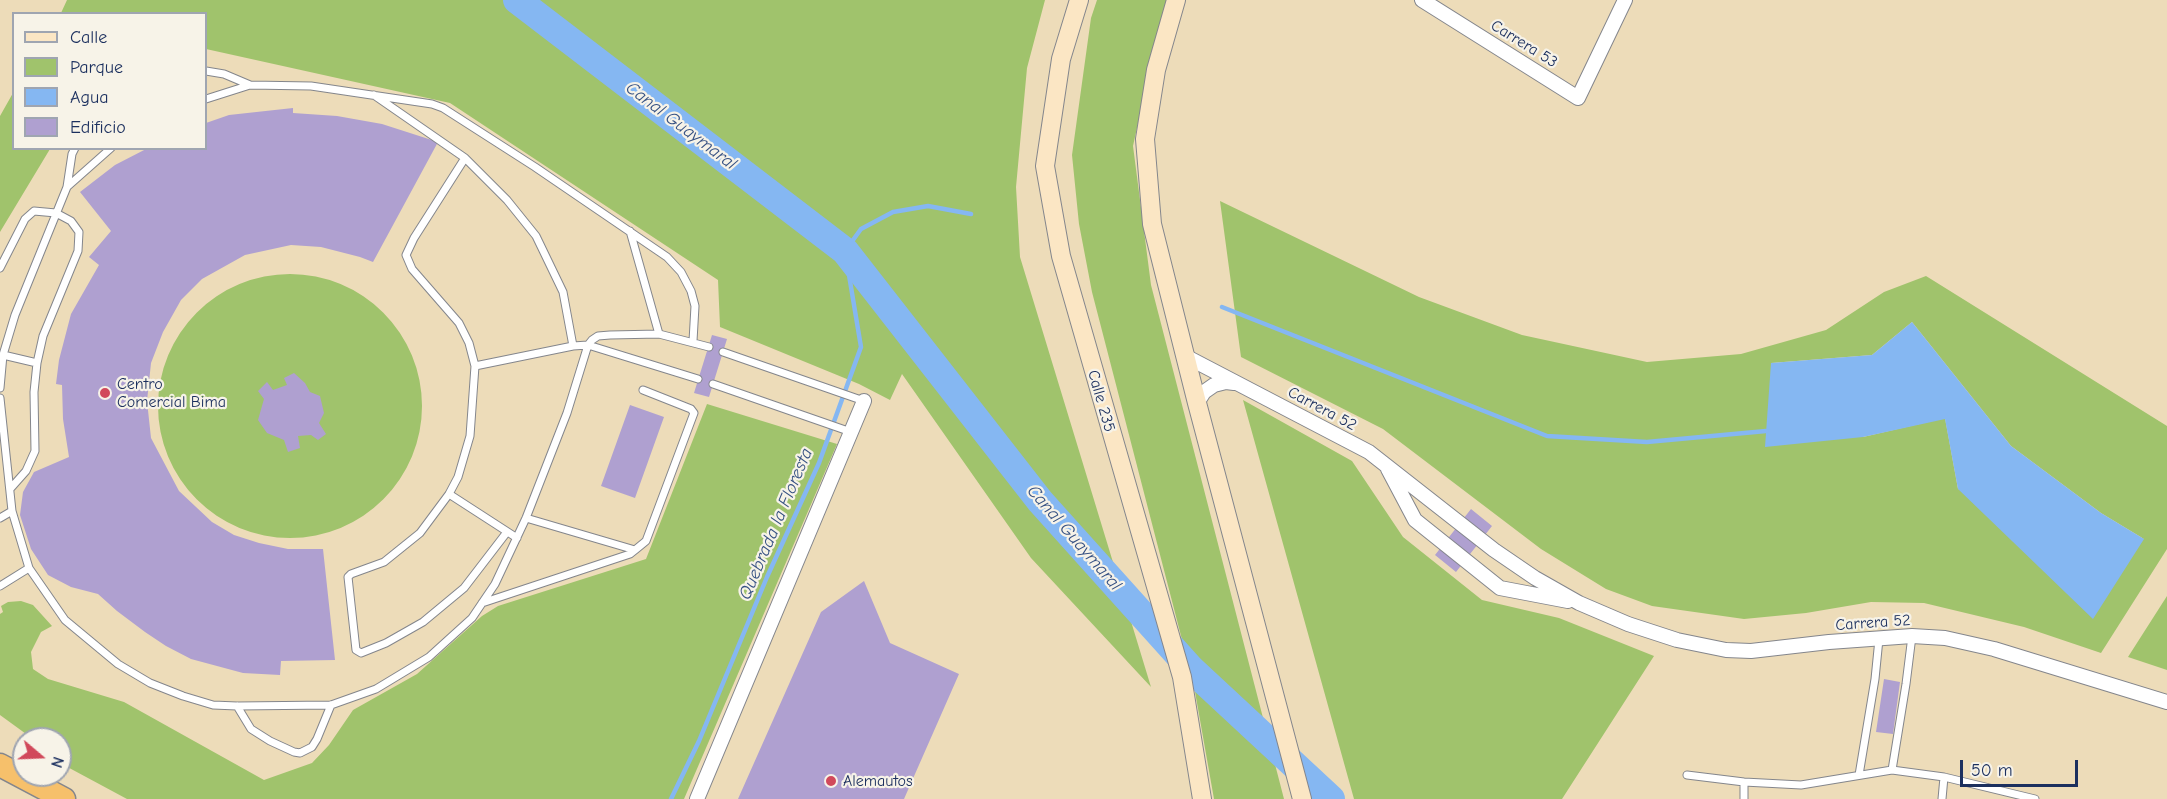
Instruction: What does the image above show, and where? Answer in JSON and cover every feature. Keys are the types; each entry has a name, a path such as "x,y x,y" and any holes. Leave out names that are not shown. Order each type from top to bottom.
{"highway":[{"path":"0,765 64,799"},
{"path":"0,779 48,799"}],"main road":[{"name":"Calle 235","path":"1079,0 1061,59 1046,166 1061,256 1109,430 1182,677 1203,799"},
{"path":"1176,0 1156,70 1145,139 1152,224 1302,799"}],"street":[{"name":"Carrera 53","path":"1422,0 1578,98 1625,0"},
{"name":"Carrera 52","path":"1185,356 1369,452 1494,550 1536,578 1579,603 1628,624 1677,640 1726,650 1778,649 1804,644 1912,636 1945,638 1994,649 2167,702"},
{"path":"1197,403 1204,392 1214,385 1226,382 1241,385"},
{"path":"697,799 864,400"},
{"name":"Carrera 52","path":"1385,465 1415,520 1500,588 1579,603"},
{"path":"1415,520 1426,523 1434,519 1436,510 1430,500"}],"lane":[{"path":"207,72 224,74 250,85"},
{"path":"207,99 250,85 311,86 432,104 453,113 667,257 681,272 692,291 695,306 693,341"},
{"path":"372,94 465,158 507,200 536,236 563,292 573,346"},
{"path":"0,388 3,355 15,315 67,187 74,150"},
{"path":"67,187 109,150"},
{"path":"465,158 406,255 412,268 459,323 469,343 475,366 470,436 458,477 449,494 420,532 384,562 348,577 356,650 361,653 386,643 423,622 464,588 507,532"},
{"path":"0,268 25,219 34,211 56,213 71,221 79,232 78,252 43,336 37,363 34,392 35,451 26,471 10,489"},
{"path":"630,231 659,334"},
{"path":"0,398 12,511 29,568 65,620 118,664 150,683 183,696 213,705 331,705 376,689 429,657 472,618 495,584 526,518 567,413 588,345 598,336 659,334 709,347"},
{"path":"475,366 588,345 698,379"},
{"path":"723,352 864,400"},
{"path":"3,355 37,363"},
{"path":"713,384 851,432"},
{"path":"482,603 630,554 646,541 694,413 691,409 643,390"},
{"path":"449,494 517,538"},
{"path":"0,518 12,511"},
{"path":"526,518 635,550"},
{"path":"0,586 29,568"},
{"path":"1892,770 1912,636"},
{"path":"1859,776 1875,680 1879,639"},
{"path":"237,706 251,729 270,741 300,753 312,747 331,705"},
{"path":"1687,775 1744,782 1801,785 1892,770 1944,777 2035,799"},
{"path":"1942,799 1944,777"},
{"path":"1744,782 1744,799"}],"green space":[{"path":"67,0 1045,0 1027,68 1016,187 1020,257 1151,687 1031,558 902,374 890,400 859,384 720,327 718,280 450,103 207,49 207,12 61,12"},
{"path":"1097,0 1169,0 1159,27 1133,146 1151,285 1284,799 1214,799 1194,686 1092,292 1079,224 1072,155 1091,18"},
{"path":"12,95 12,150 49,150 0,232 0,116"},
{"path":"1220,201 1419,297 1522,335 1647,362 1741,354 1826,330 1884,292 1926,276 2167,426 2167,549 2101,653 2024,627 1924,603 1871,602 1806,613 1744,619 1652,606 1606,589 1541,549 1383,429 1241,357","holes":["1912,322 2011,446 2101,513 2144,539 1958,489 1945,418 1863,437 1771,363 1872,355"]},
{"path":"290,274 316,277 340,284 363,297 383,313 399,333 412,356 419,380 422,406 419,432 412,456 399,479 383,499 363,515 340,528 316,535 290,538 264,535 240,528 217,515 197,499 181,479 168,456 161,432 158,406 161,380 168,356 181,333 197,313 217,297 240,284 264,277"},
{"path":"1243,400 1352,461 1403,537 1482,600 1559,618 1654,656 1562,799 1354,799"},
{"path":"707,404 837,444 684,799 127,799 72,769 72,727 16,727 0,715 0,614 3,612 1,606 8,602 21,601 33,605 52,626 41,632 31,652 33,669 48,679 124,702 264,780 312,763 329,745 353,710 417,674 482,616 498,606 646,559"},
{"path":"2167,596 2167,670 2128,657"}],"water":[{"path":"1912,322 2011,446 2101,513 2144,539 2093,619 1958,489 1945,419 1863,437 1765,447 1771,363 1872,355"}],"building":[{"name":"Centro Comercial Bima","path":"293,108 293,113 337,116 382,124 438,142 373,262 321,247 291,245 245,255 202,279 181,300 163,332 151,363 147,401 151,438 179,491 212,522 234,535 288,549 323,549 335,660 281,661 280,675 243,673 191,659 145,632 98,594 71,587 48,575 31,549 20,515 23,492 34,472 69,457 63,419 62,385 56,384 59,360 71,314 99,265 89,257 111,231 80,192 115,165 144,150 207,150 207,123 229,115"},
{"path":"712,335 727,339 709,397 694,393"},
{"path":"294,373 305,383 310,392 320,396 324,413 319,423 326,434 318,440 311,435 298,436 300,448 288,452 284,440 267,433 258,420 264,399 258,391 267,382 273,390 287,385 284,378"},
{"path":"630,405 664,417 635,498 601,486"},
{"path":"1471,509 1492,526 1456,572 1435,555"},
{"path":"864,581 890,643 959,674 904,799 738,799 821,612"},
{"path":"1884,679 1900,682 1893,734 1876,732"}],"waterway":[{"name":"Canal Guaymaral","path":"517,0 845,251 1040,501 1191,669 1331,799"},
{"name":"Quebrada la Floresta","path":"671,799 699,741 767,577 819,463 861,347 845,251 861,229 893,212 928,206 971,214"},
{"name":"Canal Guaymaral","path":"1222,307 1547,436 1647,442 1766,431"}],"place":[{"name":"Centro Comercial Bima","path":"105,393"},
{"name":"Alemautos","path":"831,781"}]}
